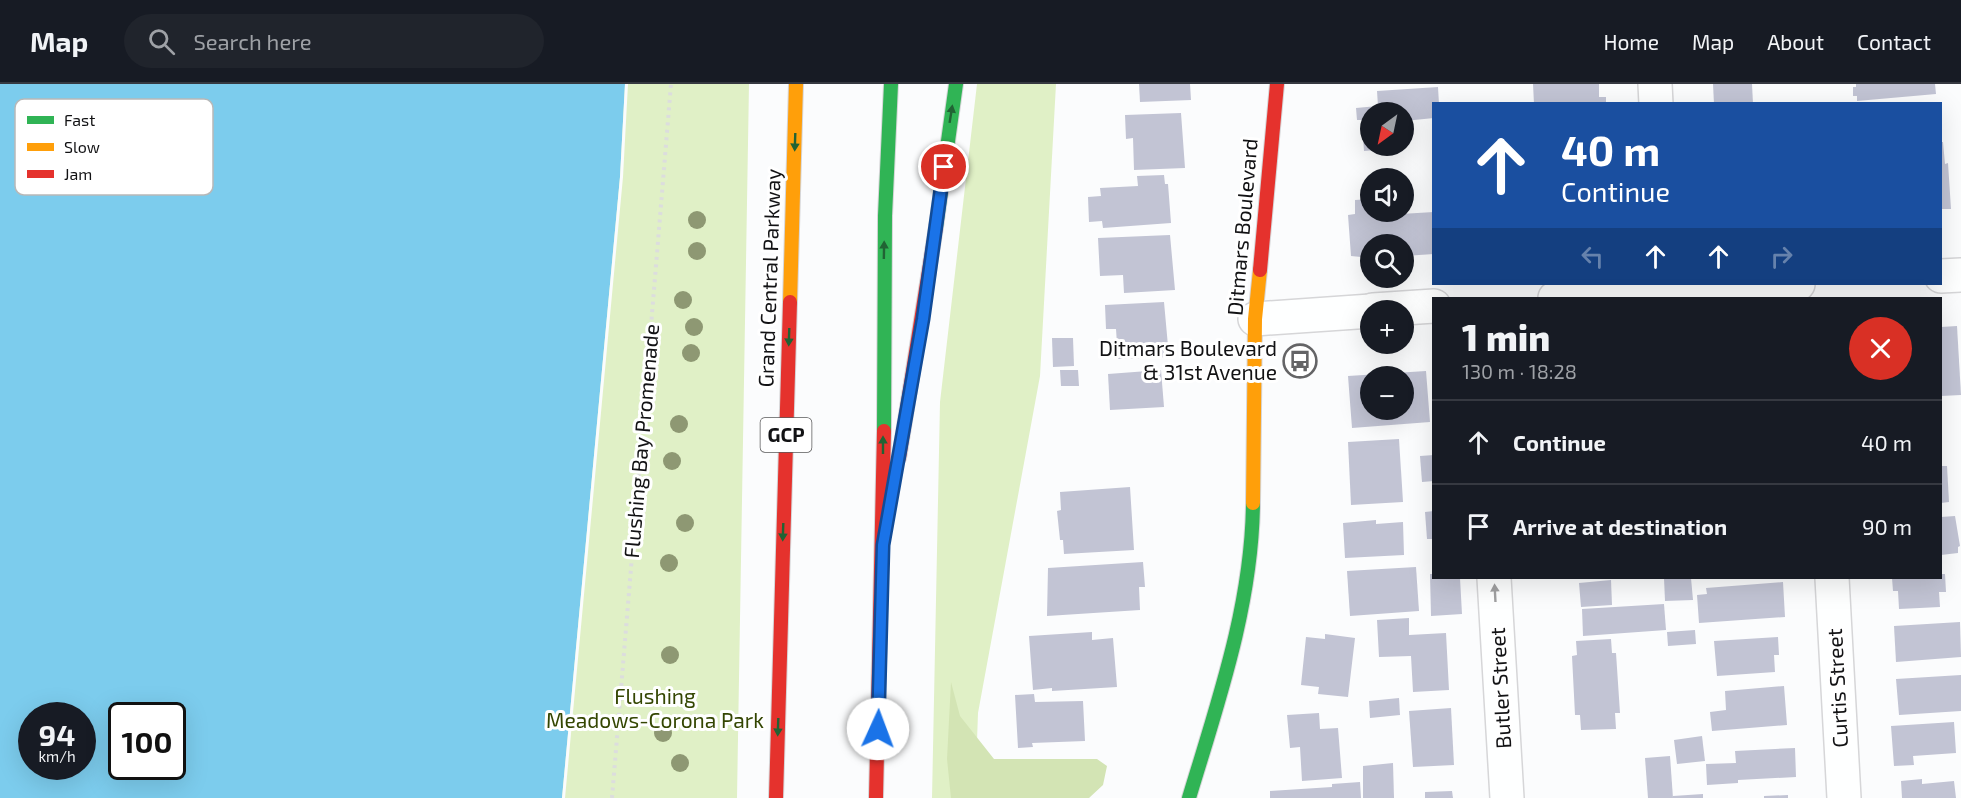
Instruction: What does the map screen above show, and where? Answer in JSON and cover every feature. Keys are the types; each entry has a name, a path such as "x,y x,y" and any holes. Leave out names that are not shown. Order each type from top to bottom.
{"main road":[{"name":"Grand Central Parkway","path":"774,794 796,84"},
{"path":"876,798 883,545 885,216 891,84"},
{"path":"883,545 923,319 956,84"},
{"name":"Ditmars Boulevard","path":"1189,798 1234,648 1253,541 1255,319 1277,84"}],"street":[{"path":"1655,84 1656,102"},
{"path":"1942,276 1961,275"},
{"path":"1566,297 1666,288 1765,285"},
{"path":"1414,308 1432,306"},
{"path":"1255,319 1360,312"},
{"name":"Butler Street","path":"1494,579 1508,798"},
{"name":"Curtis Street","path":"1832,579 1844,798"}],"path":[{"name":"Flushing Bay Promenade","path":"612,798 671,84"}],"green space":[{"name":"Flushing Meadows-Corona Park","path":"397,84 749,84 737,798 0,798 0,499"},
{"path":"977,84 1056,84 1040,376 978,713 975,798 932,798 940,402"},
{"path":"951,682 960,716 994,759 1097,759 1107,766 1103,785 1089,798 951,798 947,759"}],"water":[{"path":"0,84 625,84 620,177 562,798 0,798"}],"pier":[{"path":"625,84 628,84 623,177 565,798 562,798 620,177"}],"building":[{"path":"1139,84 1190,84 1191,100 1140,102"},
{"path":"1533,84 1599,84 1599,97 1606,97 1606,102 1534,102"},
{"path":"1713,84 1752,84 1753,102 1714,102"},
{"path":"1856,84 1935,84 1936,94 1857,101 1857,96 1853,96 1853,87 1856,87"},
{"path":"1438,87 1439,102 1432,102 1432,118 1414,120 1414,102 1378,102 1377,91"},
{"path":"1356,108 1360,108 1360,120 1357,120"},
{"path":"1181,113 1185,168 1134,170 1133,138 1126,139 1125,115"},
{"path":"1942,142 1945,164 1948,163 1951,209 1942,209"},
{"path":"1164,175 1165,184 1168,184 1171,223 1103,228 1102,221 1089,222 1088,197 1101,196 1100,188 1138,186 1137,176"},
{"path":"1355,200 1360,200 1360,222 1414,222 1414,213 1432,212 1432,254 1414,255 1414,234 1360,234 1360,257 1351,256 1348,215 1355,214"},
{"path":"1170,235 1175,290 1124,293 1123,275 1100,276 1098,238"},
{"path":"1164,302 1169,357 1118,359 1116,329 1106,329 1105,305"},
{"path":"1957,326 1961,395 1942,396 1942,327"},
{"path":"1052,338 1073,338 1074,366 1053,367"},
{"path":"1060,370 1078,370 1079,386 1061,386"},
{"path":"1161,370 1164,407 1110,410 1108,374"},
{"path":"1426,371 1430,422 1352,428 1348,376 1360,375 1360,420 1414,420 1414,372"},
{"path":"1399,439 1403,502 1351,505 1348,442"},
{"path":"1432,455 1432,481 1422,482 1420,456"},
{"path":"1942,466 1947,466 1949,502 1942,503"},
{"path":"1130,487 1134,550 1064,554 1057,511 1061,510 1060,492"},
{"path":"1432,511 1432,539 1427,539 1425,512"},
{"path":"1955,516 1960,546 1958,553 1942,555 1942,517"},
{"path":"1376,520 1376,524 1403,522 1404,555 1345,558 1343,523"},
{"path":"1143,562 1145,587 1139,587 1140,610 1047,616 1048,568"},
{"path":"1416,567 1419,611 1350,616 1347,571"},
{"path":"1430,574 1432,574 1432,579 1460,579 1462,614 1431,616"},
{"path":"1942,574 1945,574 1946,592 1939,592 1940,607 1899,609 1898,591 1893,591 1892,579 1942,579"},
{"path":"1664,579 1691,579 1693,600 1665,601"},
{"path":"1611,580 1612,605 1581,607 1579,583"},
{"path":"1783,582 1785,617 1699,623 1697,595 1707,594 1706,588"},
{"path":"1664,604 1666,630 1583,636 1582,609"},
{"path":"1409,618 1409,635 1446,633 1449,690 1413,692 1411,656 1379,657 1377,620"},
{"path":"1960,622 1961,657 1896,662 1894,626"},
{"path":"1695,630 1696,644 1668,646 1667,632"},
{"path":"1092,632 1092,640 1113,638 1117,687 1033,690 1029,636"},
{"path":"1325,634 1355,638 1348,697 1318,694 1319,687 1301,685 1306,637 1325,639"},
{"path":"1778,637 1779,655 1774,655 1775,672 1717,676 1714,641"},
{"path":"1611,639 1612,653 1616,653 1620,713 1615,713 1616,729 1581,730 1580,715 1575,715 1572,656 1577,655 1576,641"},
{"path":"1961,675 1961,711 1899,715 1896,679"},
{"path":"1784,686 1787,725 1712,731 1710,712 1726,710 1725,691"},
{"path":"1034,694 1035,702 1083,701 1085,741 1032,743 1033,747 1018,748 1015,695"},
{"path":"1399,698 1400,715 1370,718 1369,701"},
{"path":"1451,708 1454,765 1413,767 1409,711"},
{"path":"1319,713 1320,729 1338,728 1342,778 1302,781 1300,747 1290,748 1287,715"},
{"path":"1954,722 1956,753 1913,756 1914,765 1894,766 1891,726"},
{"path":"1702,736 1705,761 1677,764 1674,740"},
{"path":"1795,748 1796,777 1738,780 1738,783 1707,785 1706,764 1736,763 1735,751"},
{"path":"1670,756 1673,798 1648,798 1645,758"},
{"path":"1393,763 1394,798 1363,798 1363,766"},
{"path":"1922,779 1922,784 1954,781 1956,798 1902,798 1901,781"},
{"path":"1360,782 1361,798 1270,798 1270,791 1332,787 1332,784"},
{"path":"1452,791 1453,798 1425,798 1425,792"},
{"path":"1703,794 1703,798 1673,798 1673,796"},
{"path":"1788,795 1788,798 1764,798 1764,796"}],"traffic: fast":[{"path":"884,431 885,216 891,84"},
{"path":"936,227 956,84"},
{"path":"1189,798 1222,689 1240,616 1247,579 1253,503"}],"traffic: slow":[{"path":"790,302 796,84"},
{"path":"1253,503 1255,319 1260,270"}],"traffic: jam":[{"path":"1260,270 1277,84"},
{"path":"899,458 936,227"},
{"path":"776,798 790,302"},
{"path":"876,798 884,431"}],"place":[{"name":"Ditmars Boulevard & 31st Avenue","path":"1300,361"}],"route":[{"path":"878,729 883,545 923,319 944,167"}]}
